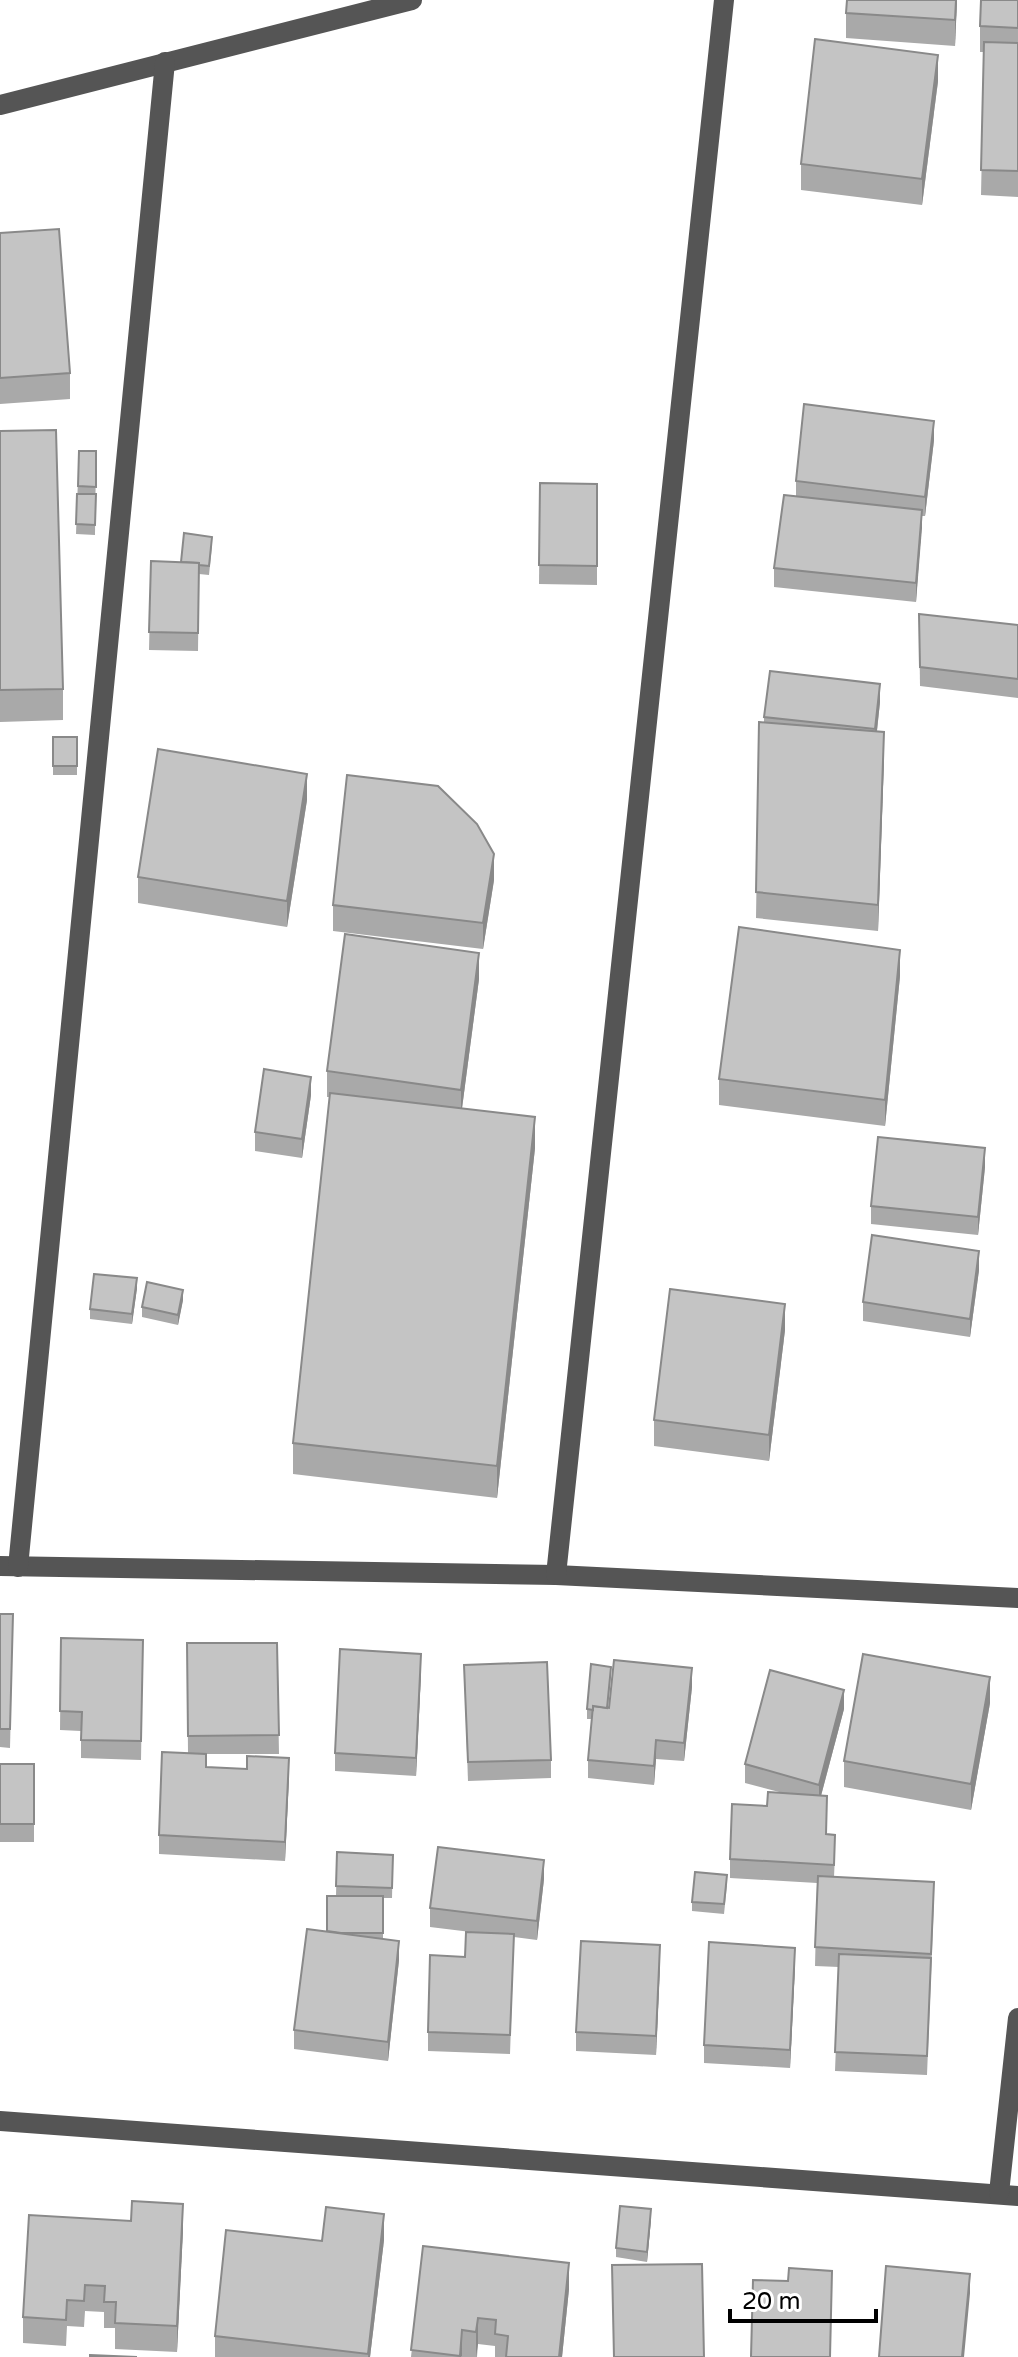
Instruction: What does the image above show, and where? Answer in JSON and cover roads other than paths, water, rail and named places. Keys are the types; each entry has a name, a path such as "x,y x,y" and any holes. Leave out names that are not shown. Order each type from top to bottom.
{"street":[{"path":"0,105 412,0"},
{"path":"556,1575 724,0"},
{"path":"165,62 9,1566 556,1575 1018,1598"},
{"path":"0,2121 1008,2194 1018,2018"}]}
